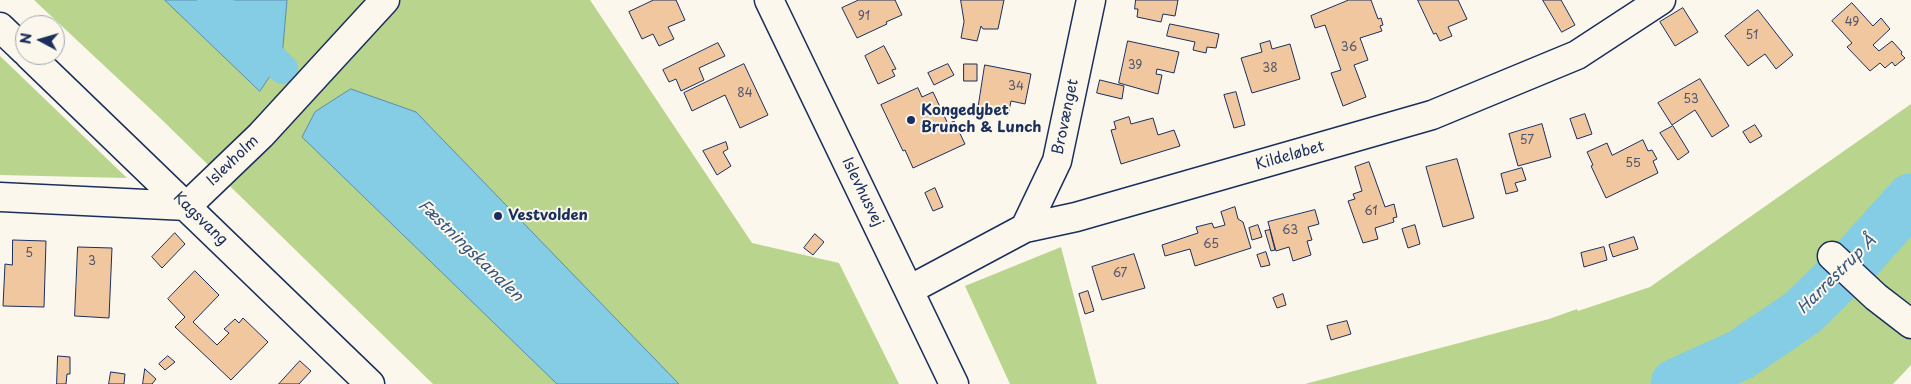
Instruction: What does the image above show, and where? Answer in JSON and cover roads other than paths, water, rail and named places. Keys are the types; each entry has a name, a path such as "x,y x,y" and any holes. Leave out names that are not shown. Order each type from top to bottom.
{"street":[{"name":"Islevholm","path":"187,206 282,113 385,0"},
{"name":"Islevhusvej","path":"769,0 954,384"},
{"name":"Brovænget","path":"1025,228 1057,161 1091,0"},
{"name":"Kildeløbet","path":"909,290 1025,228 1094,212 1432,116 1577,55 1661,0"},
{"path":"0,27 15,41"},
{"name":"Kagsvang","path":"39,65 370,384"},
{"path":"0,197 187,206"},
{"path":"1832,256 1862,285 1911,324"}],"water":[{"path":"165,0 287,0 282,58 260,91"},
{"path":"351,89 416,112 679,384 557,384 302,137 315,112"}],"waterway":[{"name":"Fæstningskanalen","path":"212,0 283,69"},
{"name":"Harrestrup Å","path":"1676,384 1740,355 1802,313 1857,259 1911,199"}],"place":[{"name":"Kongedybet Brunch & Lunch","path":"911,120"},
{"name":"Vestvolden","path":"498,216"}]}
